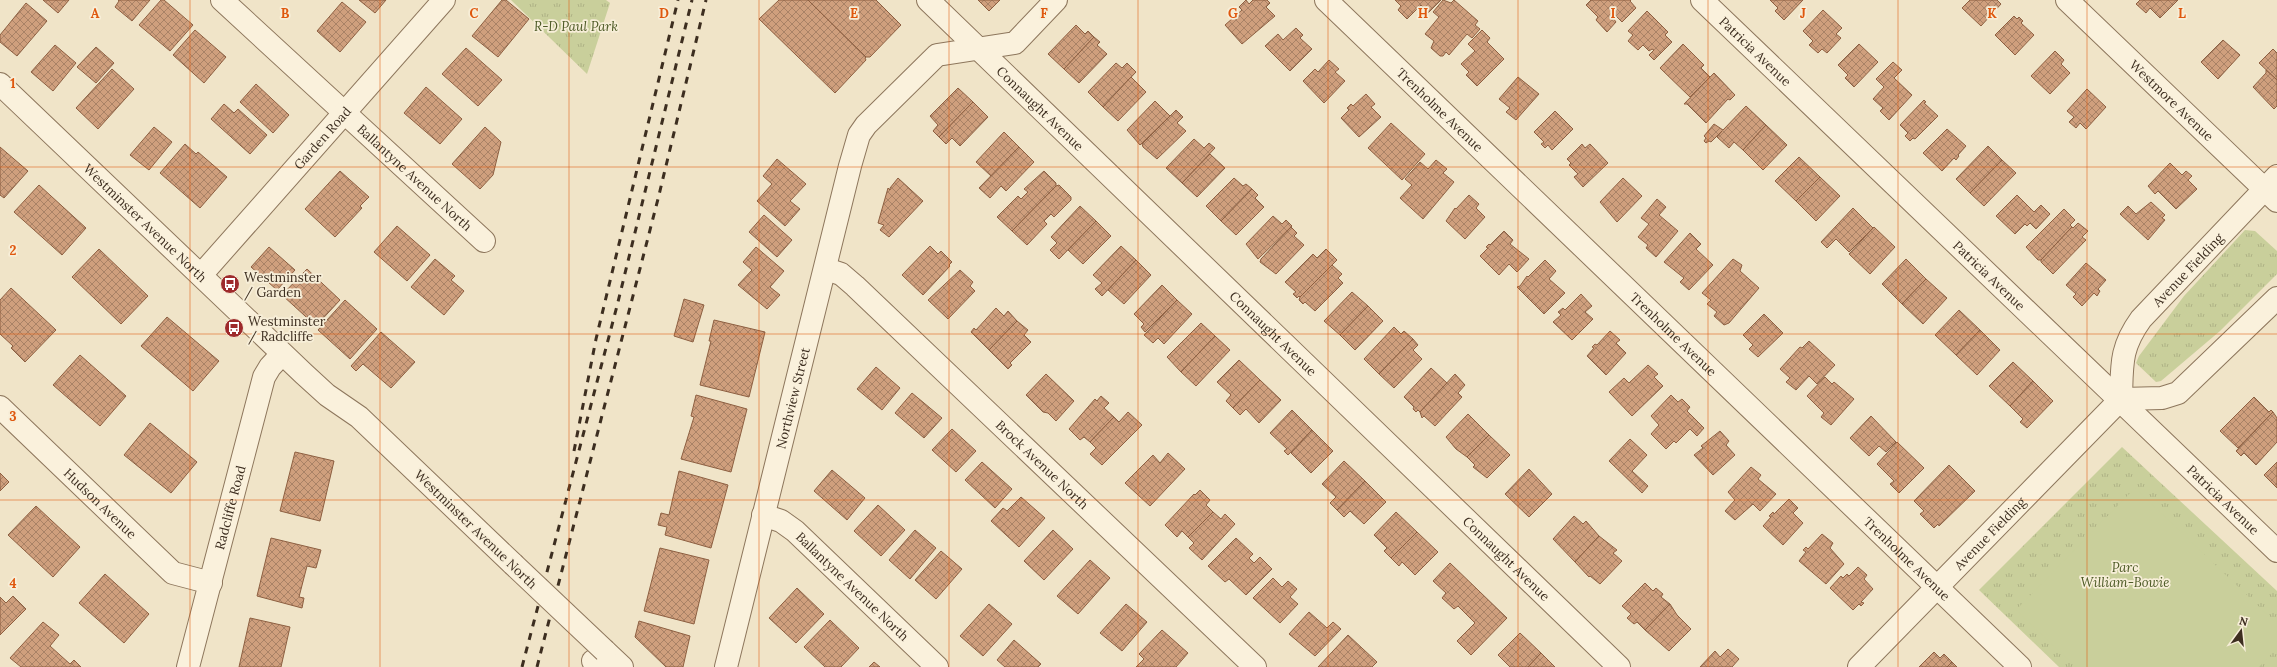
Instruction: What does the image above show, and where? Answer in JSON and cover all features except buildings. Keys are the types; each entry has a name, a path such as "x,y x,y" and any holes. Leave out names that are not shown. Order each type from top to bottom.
{"street":[{"name":"Ballantyne Avenue North","path":"222,0 484,241"},
{"name":"Garden Road","path":"201,275 444,0"},
{"name":"Connaught Avenue","path":"928,0 1619,667"},
{"path":"977,47 1015,43 1056,0"},
{"name":"Trenholme Avenue","path":"1326,0 2020,667"},
{"name":"Patricia Avenue","path":"1702,0 2121,399 2277,551"},
{"name":"Westmore Avenue","path":"2067,0 2273,189"},
{"name":"Northview Street","path":"726,667 826,269 850,166 862,130 937,55 977,47"},
{"name":"Westminster Avenue North","path":"0,84 326,395 349,426 508,569 599,660 622,667"},
{"name":"Avenue Fielding","path":"1859,667 2121,399 2122,359 2125,345 2132,332 2146,313 2273,189"},
{"name":"Brock Avenue North","path":"826,269 841,274 855,286 1255,667"},
{"path":"2121,399 2162,398 2178,393 2277,298"},
{"name":"Radcliffe Road","path":"188,667 264,377 270,367 282,354"},
{"name":"Hudson Avenue","path":"0,407 173,573 211,583"},
{"name":"Ballantyne Avenue North","path":"763,515 782,521 795,531 937,667"}],"green space":[{"name":"R-D Paul Park","path":"511,0 606,0 610,3 587,74"},
{"path":"2245,230 2255,231 2277,251 2277,274 2220,331 2161,381 2156,382 2136,363 2139,356 2184,296"},
{"name":"Parc William-Bowie","path":"2122,447 2277,591 2277,667 2059,667 1979,590"},
{"name":"Parc William-Bowie","path":"2135,488 2277,624 2277,648 2259,667 2076,667 2016,610"}],"railway":[{"path":"574,451 596,339 678,0"},
{"path":"522,667 617,306 692,0"},
{"path":"537,667 658,199 706,0"}],"place":[{"name":"Westminster / Garden","path":"230,284"},
{"name":"Westminster / Radcliffe","path":"234,328"}]}
